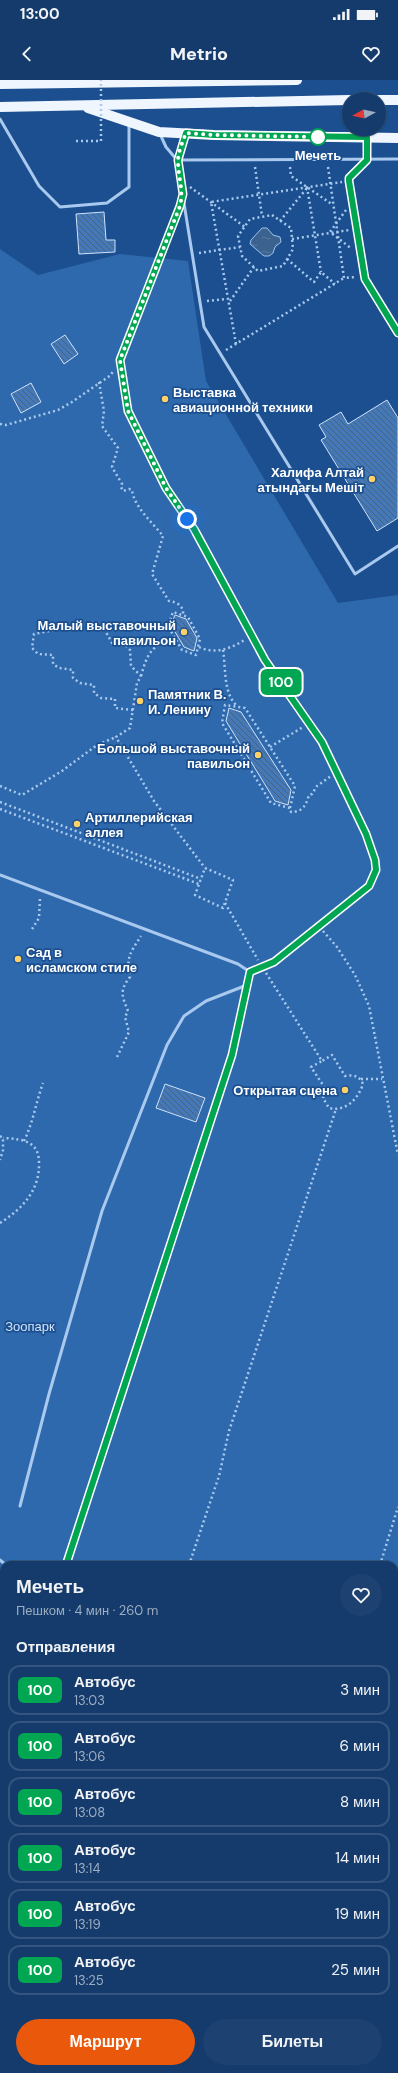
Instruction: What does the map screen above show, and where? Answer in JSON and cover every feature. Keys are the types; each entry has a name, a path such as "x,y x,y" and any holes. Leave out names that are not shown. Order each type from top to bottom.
{"main road":[{"path":"15,84 33,80"},
{"path":"0,84 297,80"},
{"path":"0,108 342,100"},
{"path":"386,100 398,100"},
{"path":"82,106 159,132 214,135 398,138"}],"lane":[{"path":"0,119 39,186 60,207 107,203 129,187 129,123"},
{"path":"159,132 166,147 178,160 398,159"},
{"path":"186,133 178,160 204,327 355,574 398,546"},
{"path":"367,137 367,160 349,178 352,202 365,275 398,333"},
{"path":"183,194 120,360 128,411 166,488 194,529 265,660 310,723 337,773 366,834 375,860 376,870 369,886 274,962 263,968 250,972"},
{"path":"0,875 238,964 250,972"},
{"path":"67,1561 232,1055 250,972"},
{"path":"20,1506 49,1394 102,1211 166,1045 184,1016 206,1001 248,985"}],"path":[{"path":"76,141 101,141 102,80"},
{"path":"254,160 262,216"},
{"path":"289,160 291,176 333,205"},
{"path":"327,160 344,278"},
{"path":"181,180 245,227"},
{"path":"211,202 349,181"},
{"path":"280,221 307,187"},
{"path":"307,187 321,272 335,284"},
{"path":"211,202 227,299"},
{"path":"330,232 352,202"},
{"path":"272,215 290,228 293,249 283,266 258,271 242,256 238,236 250,218 262,216 272,215"},
{"path":"292,239 357,228"},
{"path":"330,232 361,255"},
{"path":"193,254 240,247"},
{"path":"287,259 314,282 321,272"},
{"path":"236,344 230,301 254,267"},
{"path":"221,354 344,278 365,275"},
{"path":"200,302 227,299 230,301"},
{"path":"0,424 6,425 58,410 111,375 120,360"},
{"path":"99,382 104,411 102,426 118,448 112,467 122,484 121,487 123,491 129,489 132,490 133,496 140,508 163,536 152,574 169,601 176,602 181,607 183,615"},
{"path":"173,612 188,617 200,639 196,655 182,650 175,638 168,626 173,612"},
{"path":"133,710 115,708 115,699 101,698 94,693 94,685 80,683 73,678 73,670 59,668 53,664 53,655 38,654 32,648 34,634 96,622 106,632 112,643 126,646 130,650 131,666 141,676"},
{"path":"199,647 211,651 223,650 236,646 252,635"},
{"path":"0,786 22,795 62,771 97,745 116,737 130,728 137,683 141,676 147,657 153,647 175,638"},
{"path":"223,650 227,689 231,701 238,706"},
{"path":"290,808 295,786 245,708 225,705 222,723 271,803 290,808 291,812 302,809 317,786 337,773"},
{"path":"270,747 310,723"},
{"path":"116,737 154,801 205,868 233,880 223,908 195,896 205,868"},
{"path":"0,802 201,879"},
{"path":"0,809 199,884"},
{"path":"32,929 39,918 40,890"},
{"path":"225,903 263,968 322,1061"},
{"path":"318,926 338,947 369,1006 398,1155"},
{"path":"117,1056 129,1032 125,1017 128,1011 123,998 122,987 130,977 127,964 128,955 146,929"},
{"path":"361,1079 363,1084 360,1092 353,1102 341,1108 329,1108 323,1098 325,1088 311,1067 332,1055 345,1076 355,1075 361,1079 382,1079"},
{"path":"24,1141 29,1130 35,1103 43,1084"},
{"path":"190,1561 219,1476 229,1431 336,1109"},
{"path":"0,1136 3,1138 24,1141 32,1144 39,1156 39,1176 34,1190 24,1204 0,1223"},
{"path":"0,1160 3,1150 3,1138"},
{"path":"381,1561 398,1507"}],"green space":[{"name":"Зоопарк","path":"0,249 38,275 120,254 188,261 206,381 338,603 398,595 398,1561 0,1561"}],"water":[{"path":"262,228 267,228 273,235 280,237 281,242 275,247 273,253 269,256 264,256 250,244 251,240"}],"building":[{"path":"104,212 106,240 115,240 115,252 79,254 76,214"},
{"path":"65,335 78,354 64,364 51,344"},
{"path":"31,383 41,402 21,413 11,394"},
{"name":"Халифа Алтай атындағы Мешіт","path":"387,400 398,418 398,518 377,531 321,440 326,437 319,425 341,412 348,424"},
{"name":"Малый выставочный павильон","path":"175,615 186,619 197,638 194,651 184,647 171,625"},
{"name":"Большой выставочный павильон","path":"229,708 241,712 291,790 288,805 275,801 226,721"},
{"path":"165,1084 205,1098 196,1122 156,1108"}],"bus line":[{"name":"100","path":"67,1561 232,1055 250,972 263,968 274,962 369,886 373,880 376,870 375,860 366,834 322,742 265,660 194,529 166,488 128,411 120,360 180,206 183,194 178,160 186,133 214,135 367,137 367,160 349,178 349,181 365,279 398,333"}],"place":[{"name":"Мечеть","path":"318,137"},
{"name":"Выставка авиационной техники","path":"165,399"},
{"name":"Халифа Алтай атындағы Мешіт","path":"372,479"},
{"name":"Малый выставочный павильон","path":"184,632"},
{"name":"Памятник В. И. Ленину","path":"140,701"},
{"name":"Большой выставочный павильон","path":"258,755"},
{"name":"Артиллерийская аллея","path":"77,824"},
{"name":"Сад в исламском стиле","path":"18,959"},
{"name":"Открытая сцена","path":"345,1090"}],"route":[{"path":"187,519 166,488 128,411 120,360 180,206 183,194 178,160 186,133 318,137"}]}
